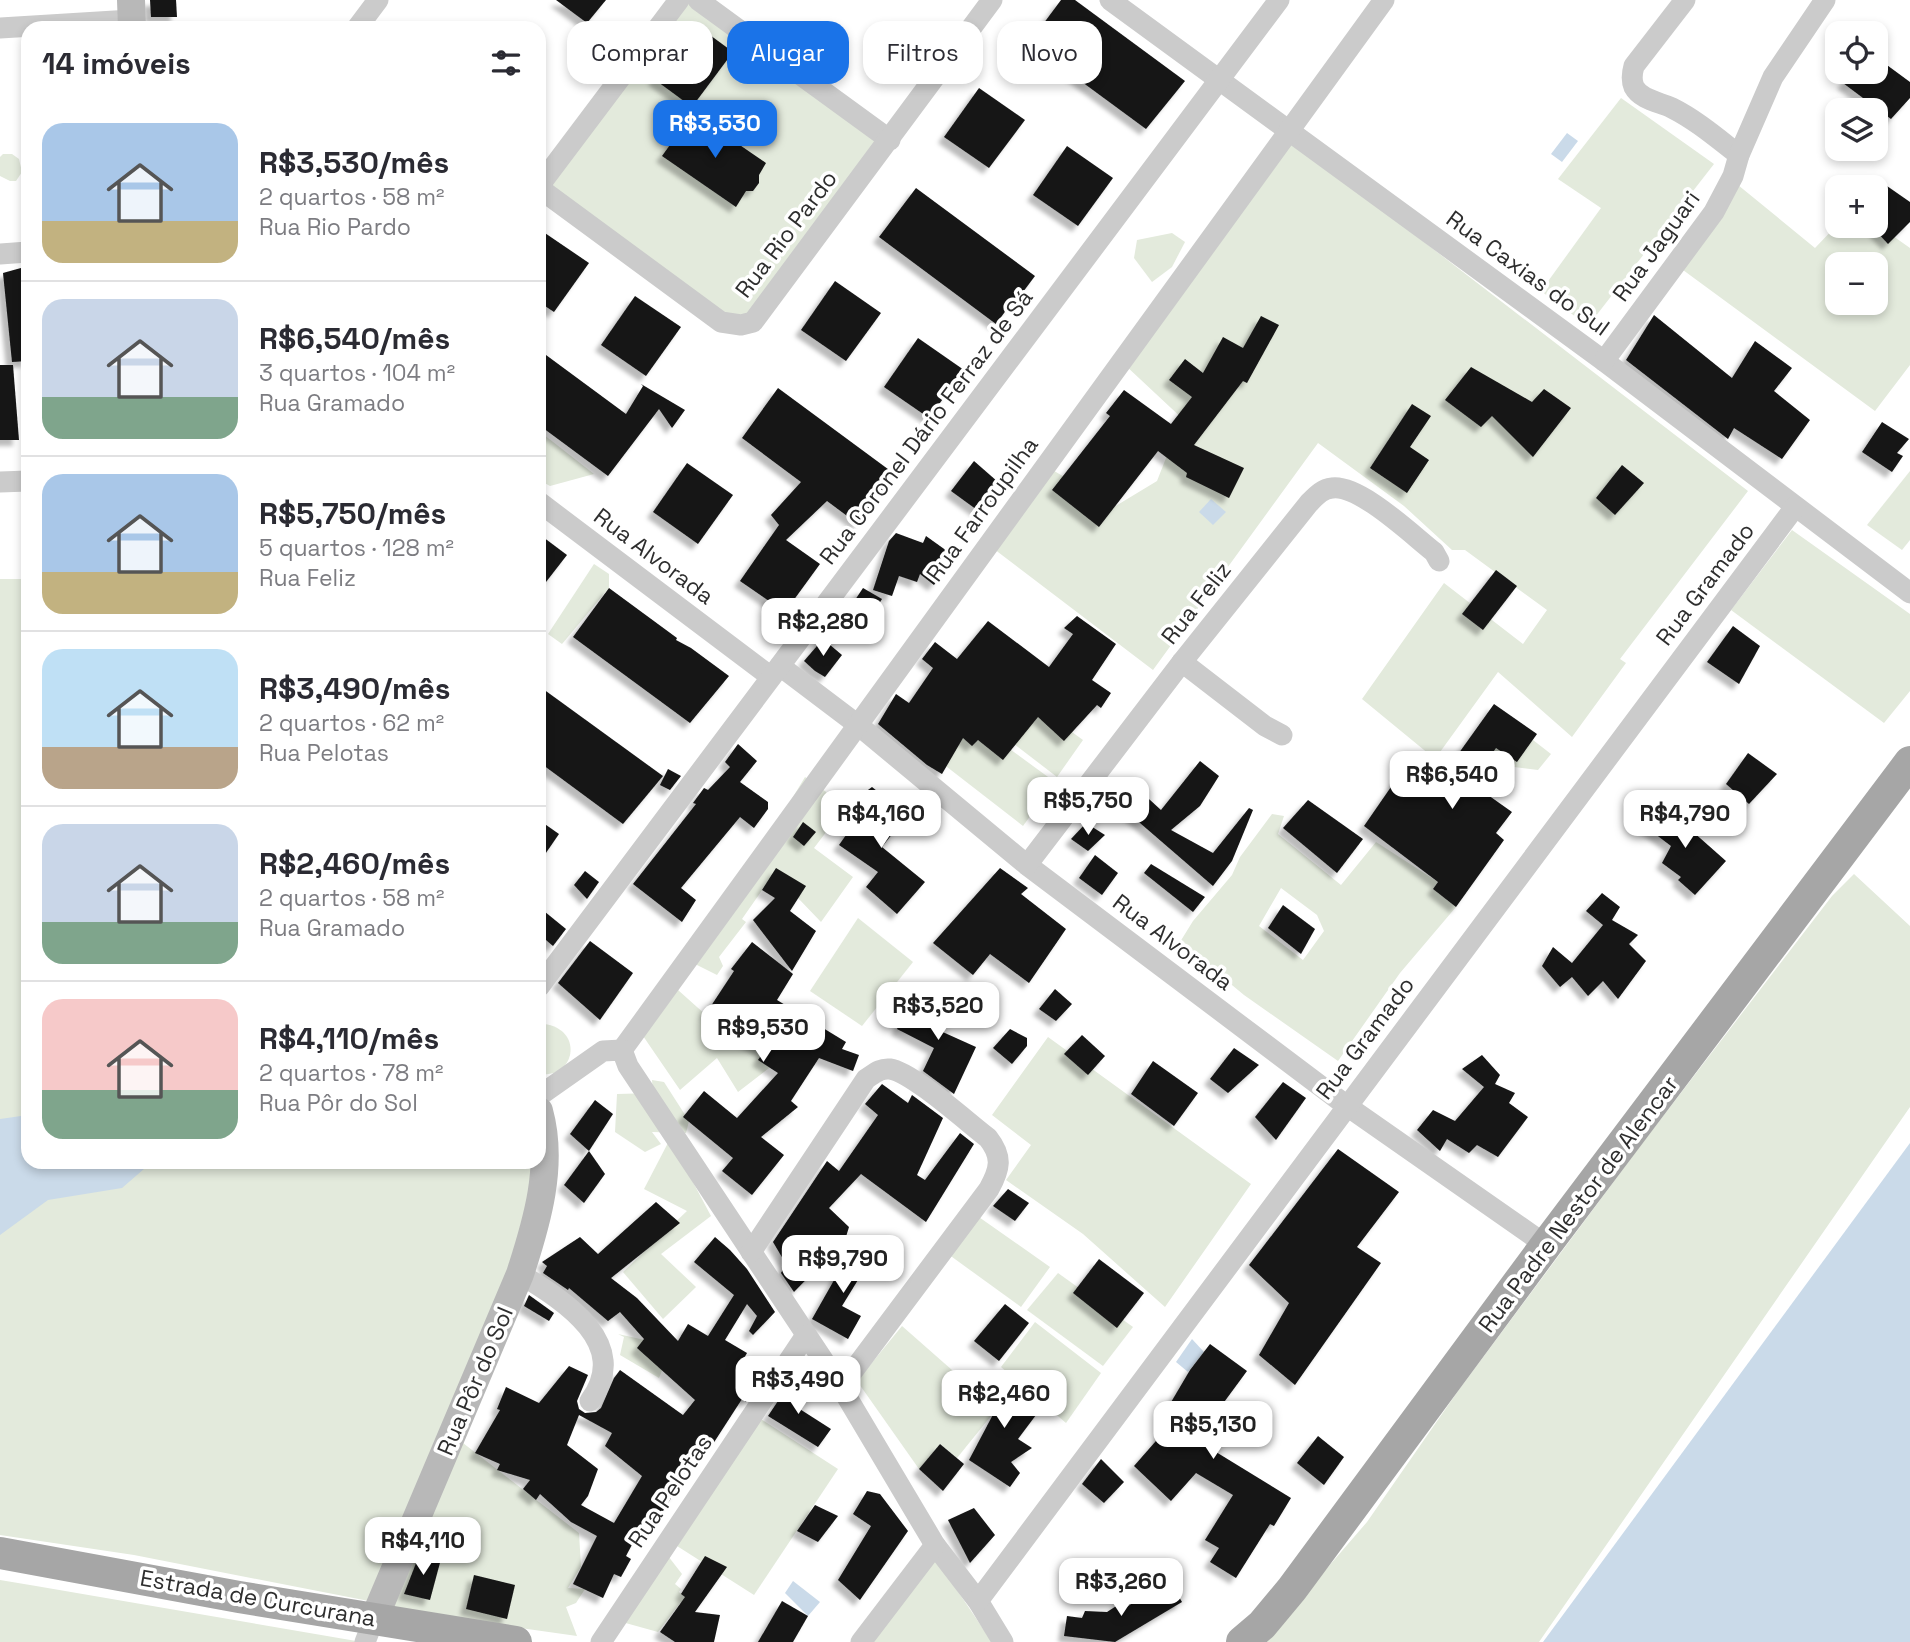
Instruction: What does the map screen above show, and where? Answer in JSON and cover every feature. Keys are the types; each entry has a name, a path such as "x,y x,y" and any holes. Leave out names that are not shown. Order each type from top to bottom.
{"main road":[{"name":"Rua Padre Nestor de Alencar","path":"1242,1642 1262,1625 1292,1589 1546,1245 1910,762"},
{"name":"Rua Pôr do Sol","path":"370,1631 520,1273 536,1226 543,1169"},
{"name":"Estrada de Curcurana","path":"0,1553 370,1631 516,1642"}],"street":[{"path":"362,21 378,0"},
{"name":"Rua Rio Pardo","path":"546,178 679,0"},
{"path":"698,0 890,140"},
{"name":"Rua Rio Pardo","path":"546,192 721,322 741,325 753,322 992,0"},
{"name":"Rua Caxias do Sul","path":"1111,0 1604,361 1910,593"},
{"name":"Rua Coronel Dário Ferraz de Sá","path":"546,978 1279,0"},
{"name":"Rua Farroupilha","path":"622,1049 1384,0"},
{"path":"1685,0 1634,65 1634,88 1647,98 1690,118 1739,155"},
{"name":"Rua Jaguari","path":"1604,361 1714,212 1733,176 1739,155 1773,78 1825,0"},
{"path":"76,21 131,16"},
{"path":"0,28 21,26"},
{"path":"0,254 21,252"},
{"path":"0,482 21,481"},
{"name":"Rua Feliz","path":"1027,865 1182,662 1309,503 1323,490 1345,487 1362,495 1434,552 1439,561"},
{"name":"Rua Alvorada","path":"546,507 776,672 858,725 1027,865 1347,1105 1546,1245"},
{"name":"Rua Gramado","path":"978,1601 1795,507"},
{"path":"1182,662 1265,726 1282,735"},
{"path":"546,1091 603,1051 622,1049 628,1066 841,1387 935,1545 978,1601 1003,1642"},
{"path":"751,1252 866,1079 879,1070 893,1069 908,1076 988,1138 996,1149 997,1174 989,1189 841,1387"},
{"path":"520,1273 562,1302 581,1320 601,1346 605,1365 603,1376 599,1389 590,1401"},
{"name":"Rua Pelotas","path":"601,1642 806,1335"},
{"path":"861,1642 935,1545"}],"shaded area":[{"path":"679,0 698,0 727,21 727,84 813,84 890,140 741,325 546,193 546,179 616,84 713,84 713,21 663,21"},
{"path":"1621,98 1714,164 1588,326 1541,291 1601,208 1558,179"},
{"path":"1290,139 1748,491 1620,659 1626,663 1572,737 1498,672 1435,759 1362,699 1444,583 1523,644 1547,610 1465,550 1452,550 1404,506 1318,443 1153,670 994,549 1051,469 1114,507 1157,481 1175,435 1186,422 1125,365"},
{"path":"3,154 12,154 19,159 21,174 16,181 0,176 0,157"},
{"path":"1738,185 1815,248 1825,238 1888,238 1888,232 1910,248 1910,365 1875,411 1683,270"},
{"path":"1172,233 1185,242 1172,267 1152,282 1134,258 1137,240"},
{"path":"546,436 594,474 550,486 546,484"},
{"path":"1910,471 1910,540 1902,550 1867,525"},
{"path":"1792,530 1910,614 1910,691 1884,723 1731,610"},
{"path":"594,564 609,574 609,588 562,644 548,634"},
{"path":"0,579 21,579 21,1169 532,1169 530,1205 517,1259 374,1602 134,1555 0,1535"},
{"path":"1029,701 1083,740 1057,777 1005,737"},
{"path":"974,723 1055,782 1023,826 938,760"},
{"path":"1499,730 1524,733 1551,754 1538,770 1482,763"},
{"path":"805,777 846,806 814,848 853,877 821,922 774,873 742,919 746,922 719,957 723,966 717,975 693,963"},
{"path":"1272,814 1284,816 1278,834 1341,885 1376,842 1438,882 1433,889 1456,907 1400,973 1338,1061 1244,995 1180,942 1193,921 1232,875 1240,857","holes":["1281,888 1317,915 1324,931 1303,960 1259,926"]},
{"path":"1854,874 1910,926 1910,1107 1539,1642 1263,1642 1367,1522 1458,1391 1644,1141 1832,896"},
{"path":"858,918 913,962 862,1026 810,991"},
{"path":"678,990 735,1041 753,1026 782,1058 738,1092 717,1058 680,1090 641,1033"},
{"path":"546,1025 557,1028 570,1043 567,1062 561,1069 546,1073"},
{"path":"1048,1037 1251,1184 1165,1307 1083,1234 1006,1180 1031,1145 992,1115"},
{"path":"652,1080 664,1082 689,1121 686,1133 652,1132 661,1144 645,1152 615,1132 617,1094 653,1093"},
{"path":"670,1139 711,1216 661,1254 696,1287 663,1319 623,1272 687,1211 644,1189"},
{"path":"976,1215 1050,1267 1021,1307 948,1254"},
{"path":"1058,1273 1133,1327 1103,1366 1027,1310"},
{"path":"1035,1322 1101,1373 1066,1423 1001,1367"},
{"path":"902,1326 977,1392 991,1416 957,1458 940,1444 919,1469 857,1381"},
{"path":"618,1334 667,1345 667,1358 659,1378 620,1355 624,1337"},
{"path":"761,1419 838,1469 754,1595 677,1546"},
{"path":"463,1443 579,1533 581,1567 568,1588 585,1589 576,1603 566,1607 577,1636 386,1609"},
{"path":"668,1556 682,1574 675,1584 681,1589 679,1592 696,1606 695,1610 681,1602 658,1632 622,1622"},
{"path":"934,1556 992,1642 872,1642"},
{"path":"0,1580 36,1586 362,1642 0,1642"}],"water":[{"path":"1567,133 1578,141 1562,162 1551,154"},
{"path":"1211,499 1226,512 1213,525 1199,512"},
{"path":"21,1116 21,1169 144,1169 122,1188 48,1200 0,1235 0,1119"},
{"path":"1910,1143 1910,1642 1543,1642"},
{"path":"1192,1339 1204,1352 1188,1372 1176,1362"},
{"path":"793,1581 820,1602 808,1616 785,1593"}],"building":[{"path":"150,0 176,0 177,17 151,17"},
{"path":"556,0 606,0 589,21 584,21"},
{"path":"1061,0 1075,0 1185,81 1146,129 1085,84 1102,84 1102,21 1045,21"},
{"path":"713,37 727,48 727,60 713,79"},
{"path":"1888,66 1910,82 1910,98 1891,119 1888,117 1888,98 1863,98 1844,84 1888,84"},
{"path":"661,84 709,84 692,107"},
{"path":"979,88 1025,120 989,168 944,137"},
{"path":"693,113 766,163 759,175 759,183 753,191 746,191 736,207 662,156"},
{"path":"1067,146 1113,178 1078,226 1033,195"},
{"path":"1888,187 1910,202 1910,222 1888,244 1882,238 1888,238"},
{"path":"916,188 1035,276 996,324 879,237"},
{"path":"546,234 589,263 554,312 546,307"},
{"path":"21,268 21,361 12,362 3,273"},
{"path":"835,281 881,313 846,361 801,330"},
{"path":"635,296 681,327 646,376 601,345"},
{"path":"1654,315 1732,378 1755,341 1792,368 1774,391 1810,420 1782,459 1734,428 1728,439 1626,360"},
{"path":"1261,316 1279,325 1247,383 1243,381 1194,445 1244,468 1229,498 1186,477 1187,473 1158,451 1099,527 1052,490 1110,416 1106,413 1124,390 1171,424 1192,397 1169,380 1185,359 1203,373 1223,337 1243,348"},
{"path":"918,338 964,370 929,418 884,387"},
{"path":"546,355 626,414 643,386 641,384 685,410 672,428 659,409 608,476 546,430"},
{"path":"0,365 13,365 19,440 0,440"},
{"path":"1471,367 1532,402 1544,389 1571,408 1533,457 1492,416 1481,427 1445,400"},
{"path":"778,388 896,475 858,524 827,501 786,540 820,564 785,612 740,581 779,525 771,515 801,482 742,438"},
{"path":"1412,404 1431,416 1410,447 1429,460 1407,493 1370,468"},
{"path":"1882,422 1909,439 1897,453 1903,456 1892,472 1862,452"},
{"path":"974,461 1006,489 984,515 951,491"},
{"path":"687,463 733,495 698,544 653,512"},
{"path":"1622,465 1644,483 1615,515 1596,498"},
{"path":"896,533 923,543 926,536 954,556 934,585 920,574 917,582 899,576 892,596 873,590 889,541"},
{"path":"546,539 567,555 546,582"},
{"path":"1496,570 1517,586 1483,630 1462,614"},
{"path":"609,588 677,638 676,640 729,676 690,723 573,637"},
{"path":"863,588 882,599 872,615 853,603"},
{"path":"1077,616 1116,644 1092,680 1111,693 1101,708 1097,705 1064,741 1038,717 1003,760 978,740 972,746 963,738 942,774 927,765 878,724 896,694 909,703 933,668 922,659 935,642 957,659 988,621 1049,667 1073,634 1064,628"},
{"path":"1733,626 1760,646 1739,684 1707,662"},
{"path":"823,639 842,655 825,677 804,661"},
{"path":"546,691 663,776 623,824 546,767"},
{"path":"1494,704 1537,734 1517,762 1496,748 1471,783 1512,812 1496,833 1504,840 1456,907 1433,889 1438,882 1364,826 1402,771 1431,792"},
{"path":"738,744 757,761 740,782 768,802 768,809 754,828 740,817 681,888 696,900 682,922 633,884 696,804 693,803 704,788 708,790 730,767 725,762"},
{"path":"1748,753 1777,774 1749,804 1726,784"},
{"path":"1200,761 1219,776 1200,806 1171,830 1213,853 1249,808 1253,810 1232,861 1213,886 1125,810 1138,789 1161,810"},
{"path":"668,769 681,776 670,790 660,785"},
{"path":"872,787 907,815 882,847 925,882 897,914 866,887 878,872 839,845 863,811 853,801"},
{"path":"1308,800 1363,839 1337,873 1283,828"},
{"path":"1657,800 1726,861 1695,895 1678,880 1681,877 1662,863 1671,846 1646,827"},
{"path":"803,822 816,832 804,846 793,837"},
{"path":"1086,823 1105,835 1088,851 1071,839"},
{"path":"546,825 559,834 546,853"},
{"path":"1095,855 1118,873 1102,895 1079,878"},
{"path":"1151,864 1205,897 1193,912 1144,873"},
{"path":"776,868 806,886 790,911 816,931 792,971 753,920 775,898 762,890"},
{"path":"1000,868 1028,888 1021,894 1066,929 1029,983 990,954 973,975 933,943"},
{"path":"585,871 599,882 587,899 574,885"},
{"path":"1602,893 1620,907 1612,920 1638,935 1629,944 1646,961 1618,999 1603,981 1588,996 1572,977 1560,987 1542,966 1553,947 1572,963 1603,925 1586,911"},
{"path":"1283,905 1315,929 1301,954 1268,928"},
{"path":"546,913 566,929 553,946 546,940"},
{"path":"590,941 633,973 600,1020 558,983"},
{"path":"752,942 793,974 777,1000 846,1042 842,1049 859,1055 853,1071 819,1058 791,1101 798,1107 761,1137 784,1155 752,1195 722,1171 733,1158 683,1117 704,1091 737,1118 778,1073 758,1060 764,1051 727,1032 707,1012 734,971 731,969"},
{"path":"1055,989 1072,1004 1056,1021 1039,1009"},
{"path":"935,991 951,999 936,1029 976,1047 954,1094 923,1071 934,1048 897,1029 911,1003 925,1011"},
{"path":"1010,1029 1027,1038 1027,1046 1012,1064 993,1048"},
{"path":"1082,1035 1105,1056 1088,1075 1064,1054"},
{"path":"1234,1048 1259,1065 1228,1093 1210,1079"},
{"path":"1482,1055 1500,1075 1495,1084 1515,1093 1509,1103 1528,1117 1498,1157 1477,1145 1469,1153 1447,1139 1440,1151 1417,1130 1433,1110 1455,1121 1484,1087 1462,1069"},
{"path":"1153,1061 1198,1093 1174,1126 1131,1094"},
{"path":"1283,1082 1306,1098 1276,1140 1255,1117"},
{"path":"882,1084 908,1103 912,1095 943,1118 917,1175 925,1180 960,1133 974,1144 926,1222 861,1174 829,1208 849,1227 845,1240 794,1292 781,1273 786,1264 773,1242 827,1161 839,1171 878,1115 865,1104"},
{"path":"595,1100 613,1114 589,1151 570,1134"},
{"path":"1338,1149 1399,1192 1357,1247 1381,1263 1295,1385 1259,1355 1289,1303 1249,1265"},
{"path":"589,1151 605,1174 584,1203 564,1185"},
{"path":"1008,1189 1029,1203 1015,1221 993,1206"},
{"path":"656,1202 680,1223 611,1278 637,1298 678,1341 688,1324 708,1336 734,1295 694,1262 715,1237 747,1269 775,1312 753,1335 749,1331 757,1316 747,1304 725,1340 747,1353 738,1369 759,1382 746,1402 742,1399 711,1447 669,1486 676,1490 652,1529 643,1524 626,1556 631,1559 621,1577 614,1574 603,1598 573,1584 597,1536 571,1522 540,1494 536,1500 523,1489 530,1480 497,1470 500,1464 475,1453 500,1410 497,1409 506,1387 539,1403 569,1366 588,1375 577,1401 579,1409 585,1413 596,1412 601,1408 620,1370 683,1415 695,1400 637,1348 644,1339 620,1312 608,1321 569,1288 568,1290 543,1273 547,1266 542,1262 580,1237 598,1254","holes":["579,1415 612,1433 605,1446 642,1476 614,1523 581,1505 588,1496 598,1469 567,1445"]},
{"path":"854,1245 872,1257 842,1306 861,1316 848,1339 812,1319"},
{"path":"1099,1259 1144,1293 1117,1328 1073,1293"},
{"path":"529,1295 554,1313 549,1321 524,1306"},
{"path":"1005,1304 1029,1323 999,1361 974,1341"},
{"path":"1210,1344 1247,1371 1219,1409 1239,1423 1216,1452 1291,1498 1274,1526 1270,1524 1236,1578 1210,1562 1219,1548 1205,1540 1233,1495 1196,1473 1171,1501 1134,1466 1177,1417 1167,1409 1190,1370"},
{"path":"998,1373 1042,1407 1018,1439 1032,1448 1011,1462 1020,1473 1010,1487 969,1460 997,1407 977,1392"},
{"path":"792,1380 806,1389 795,1406 831,1429 818,1447 768,1416"},
{"path":"1318,1436 1344,1457 1324,1485 1297,1463"},
{"path":"940,1444 964,1464 943,1491 919,1469"},
{"path":"1101,1459 1124,1482 1104,1503 1082,1484"},
{"path":"867,1491 880,1494 908,1531 860,1600 838,1580 871,1526 853,1514"},
{"path":"815,1505 838,1516 818,1542 797,1531"},
{"path":"974,1508 995,1535 970,1563 948,1520"},
{"path":"420,1553 441,1559 430,1600 404,1594"},
{"path":"705,1556 727,1567 695,1612 720,1615 714,1642 675,1642 660,1632 685,1597 681,1594"},
{"path":"474,1575 515,1585 507,1619 466,1609"},
{"path":"1172,1585 1182,1602 1115,1642 1064,1636 1067,1616 1082,1618 1085,1611 1107,1612 1124,1601 1127,1607 1138,1599 1142,1604"},
{"path":"782,1601 808,1616 793,1642 758,1642"}]}
